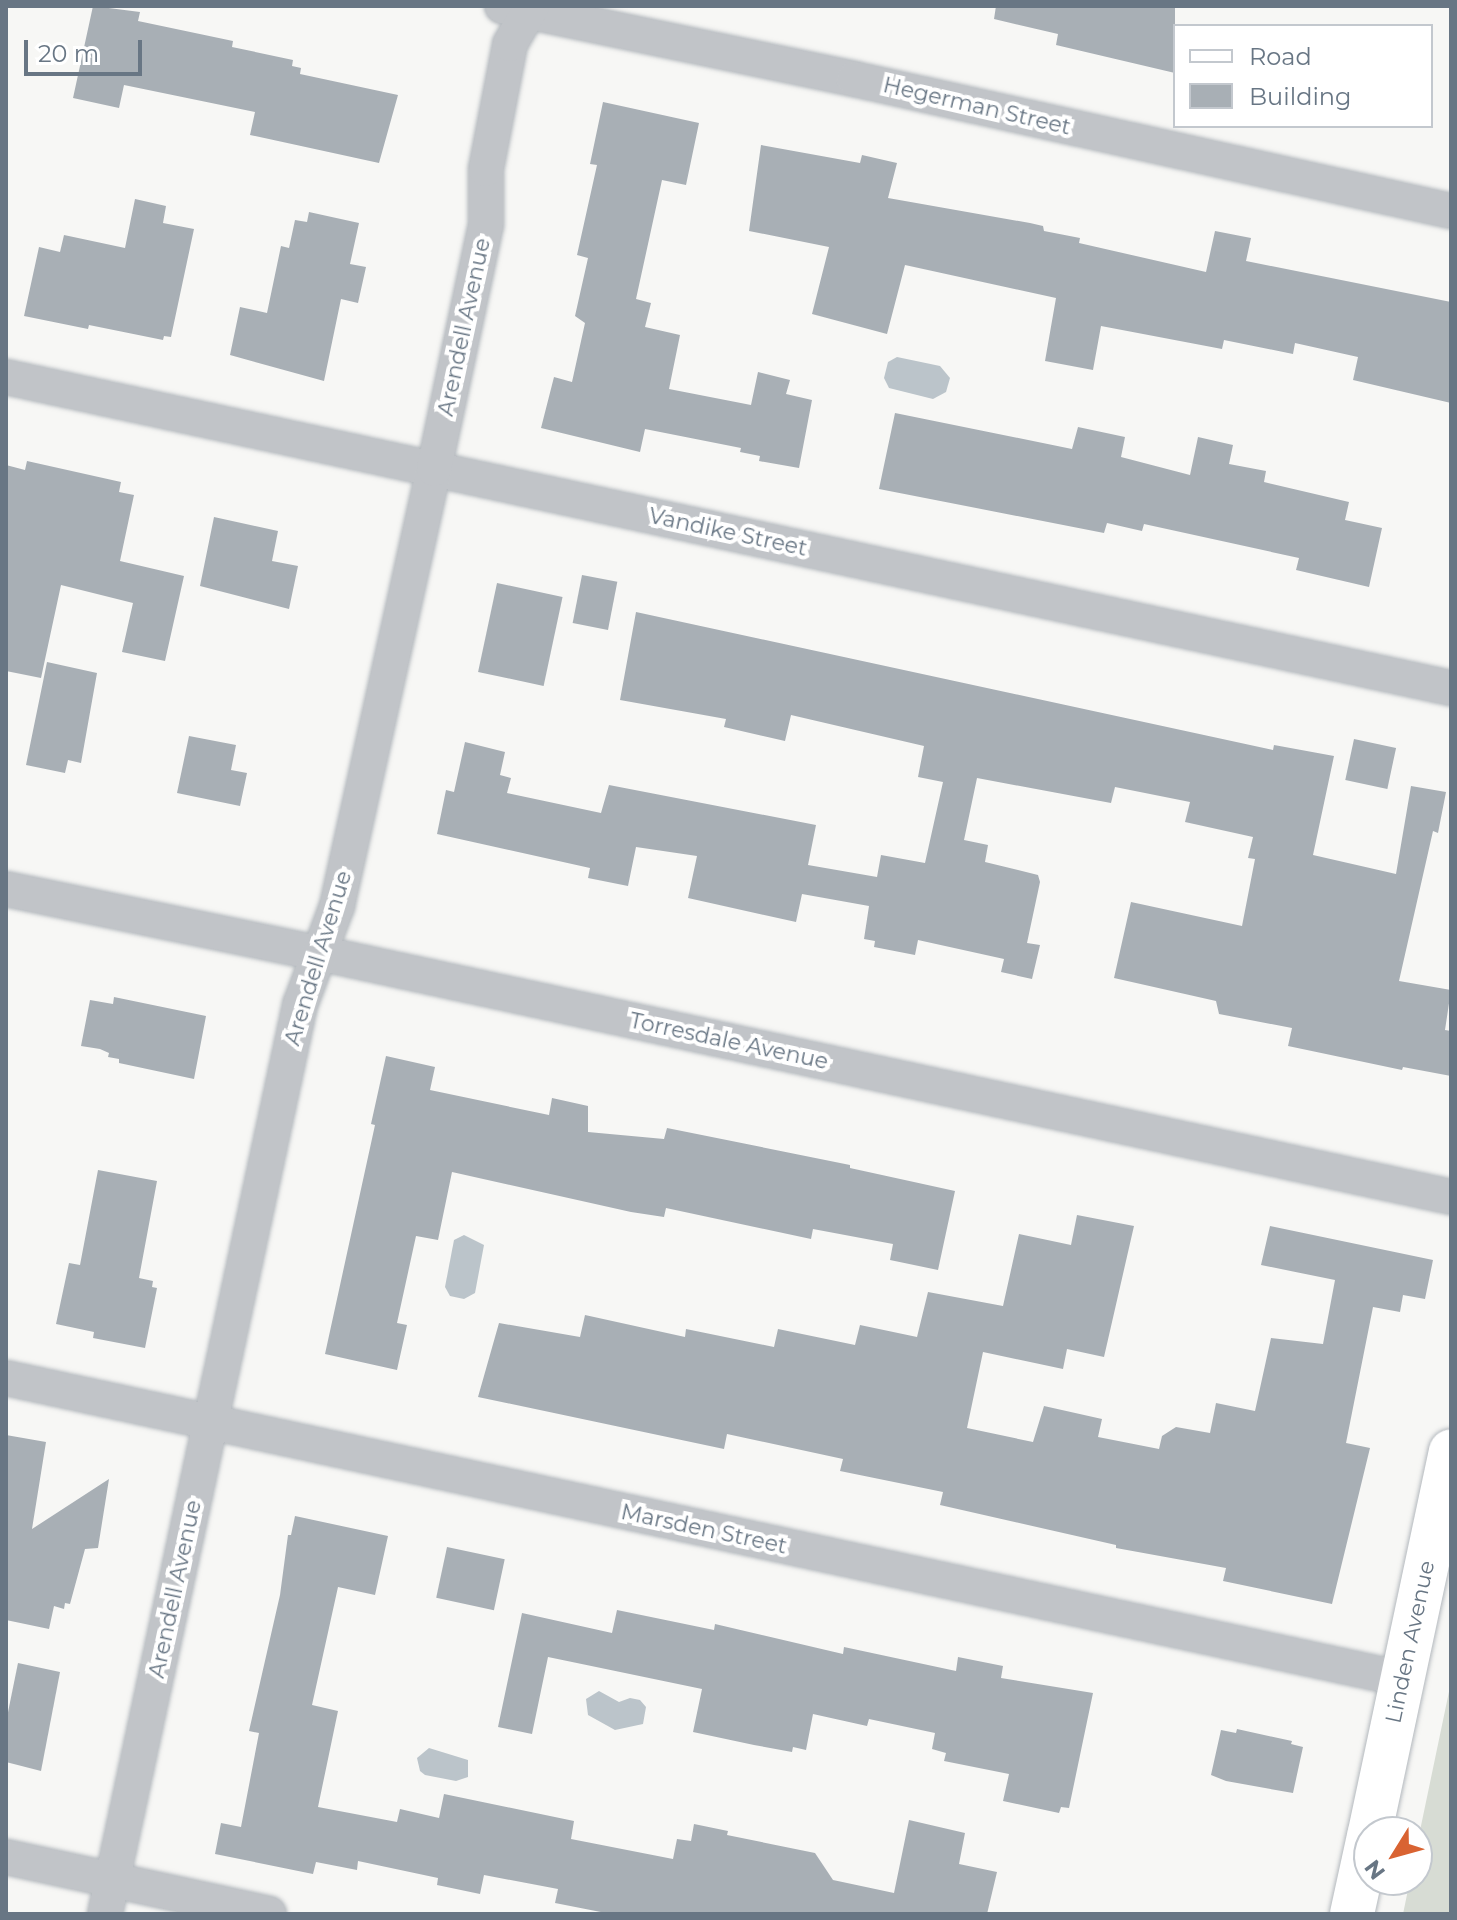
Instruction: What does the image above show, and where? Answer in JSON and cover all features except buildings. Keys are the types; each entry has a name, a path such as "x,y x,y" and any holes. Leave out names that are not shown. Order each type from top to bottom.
{"street":[{"name":"Hegerman Street","path":"522,8 1451,211"},
{"name":"Arendell Avenue","path":"105,1914 300,1005 337,906 434,469 486,225 486,169 510,44 522,8"},
{"name":"Vandike Street","path":"6,377 1451,688"},
{"name":"Torresdale Avenue","path":"6,889 319,953 1451,1197"},
{"name":"Marsden Street","path":"6,1378 1403,1679"},
{"name":"Linden Avenue","path":"1374,1816 1451,1452"},
{"path":"6,1857 269,1914"}],"shaded area":[{"path":"897,357 940,366 950,378 946,392 933,399 889,388 884,378 888,362"},
{"path":"464,1235 484,1245 475,1293 464,1299 450,1296 445,1287 454,1240"},
{"path":"1451,1682 1451,1914 1403,1914 1407,1896 1433,1896 1433,1816 1423,1816"},
{"path":"599,1691 619,1702 630,1698 640,1700 646,1707 643,1724 615,1730 588,1715 586,1699"},
{"path":"429,1748 468,1760 468,1777 456,1781 425,1775 420,1771 417,1758"}]}
